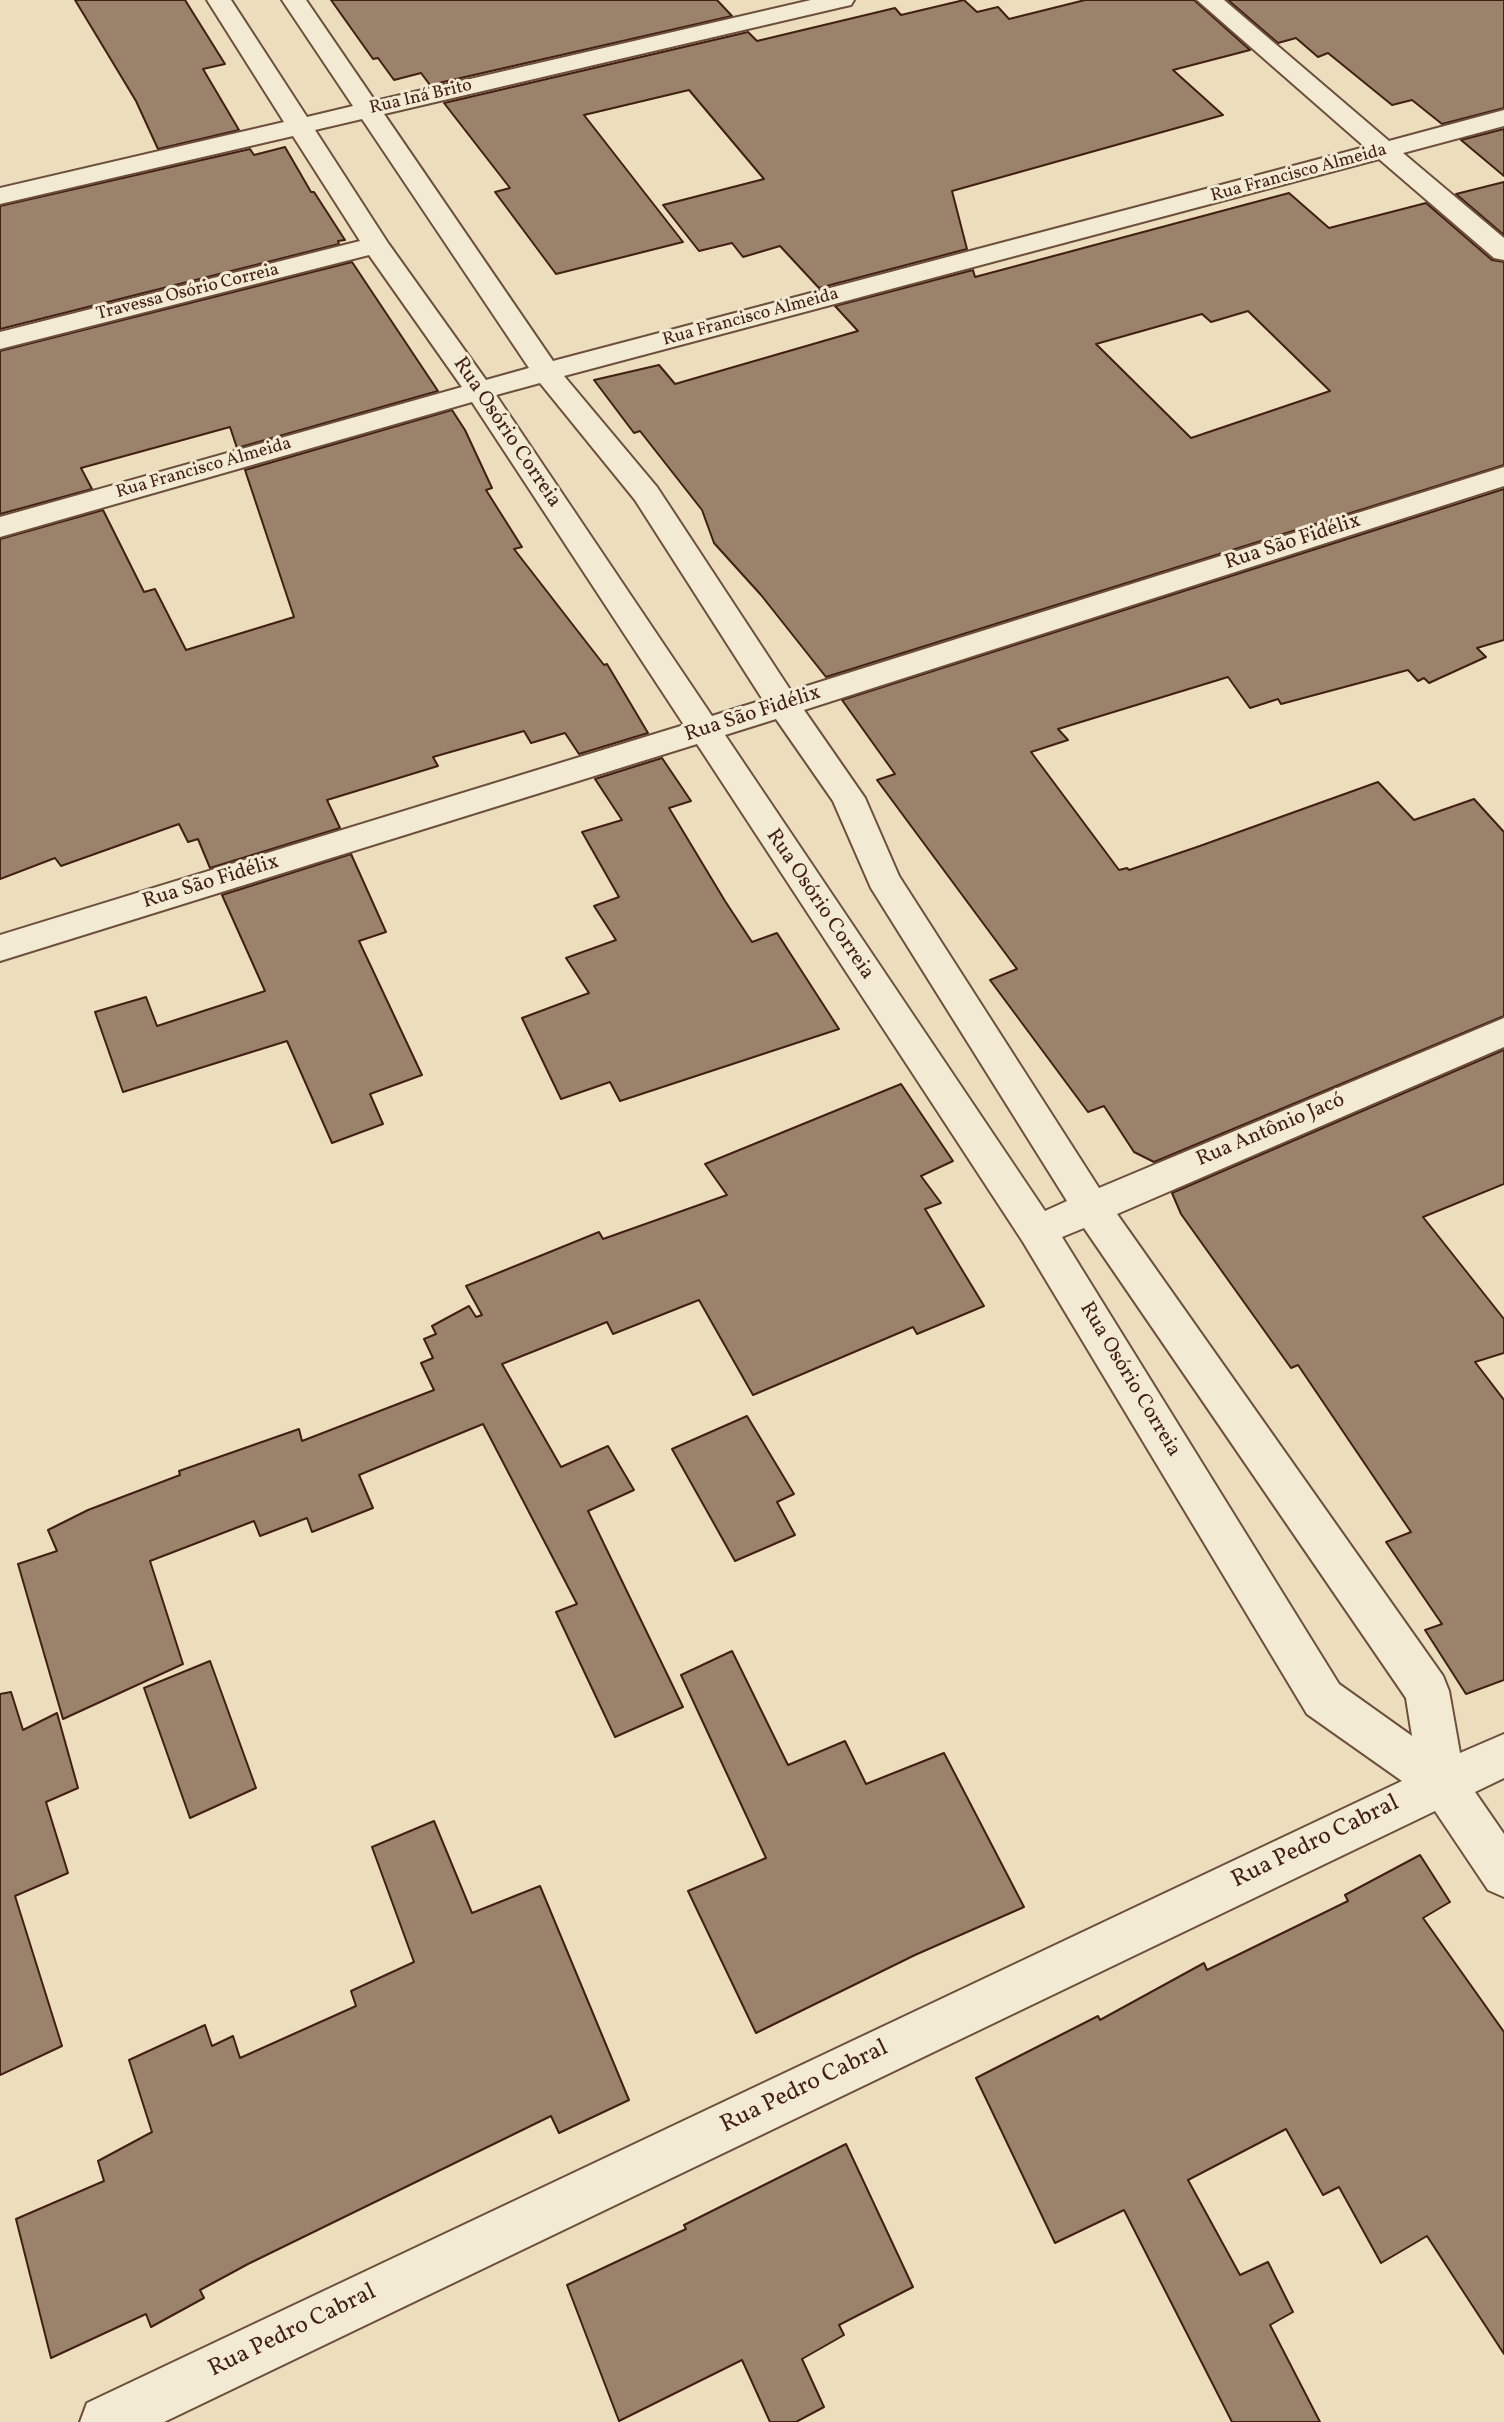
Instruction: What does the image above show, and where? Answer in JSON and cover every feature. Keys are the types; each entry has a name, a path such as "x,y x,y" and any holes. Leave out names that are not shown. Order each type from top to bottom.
{"street":[{"name":"Rua Osório Correia","path":"219,0 376,244 479,391 702,731 1037,1231 1323,1699 1442,1783 1504,1874"},
{"name":"Rua Osório Correia","path":"294,0 547,372 646,494 783,705 848,798 883,879 1091,1207 1427,1691 1442,1783"},
{"name":"Rua Iná Brito","path":"0,196 842,0"},
{"path":"1209,0 1504,252"},
{"name":"Rua Francisco Almeida","path":"0,527 547,372 1504,118"},
{"name":"Travessa Osório Correia","path":"0,341 376,244"},
{"name":"Rua São Fidélix","path":"0,948 702,731 1504,476"},
{"name":"Rua Antônio Jacó","path":"1037,1231 1504,1032"},
{"name":"Rua Pedro Cabral","path":"106,2422 1504,1755"}],"building":[{"path":"75,0 185,0 225,64 203,69 239,130 158,149 136,101"},
{"path":"331,0 717,0 732,16 430,85 421,73 394,80 378,58 373,59"},
{"path":"964,0 977,12 998,7 1009,19 1085,0 1194,0 1250,50 1173,70 1223,115 952,191 967,249 819,288 780,246 743,257 732,243 699,251 663,205 764,179 689,90 584,115 683,242 556,274 495,192 510,188 444,103 748,32 757,41 895,8 901,15"},
{"path":"1228,0 1504,0 1504,108 1442,124 1412,100 1392,105 1328,53 1318,57 1296,38 1278,43"},
{"path":"1504,129 1504,176 1461,140"},
{"path":"285,147 311,192 314,192 345,240 338,241 339,244 0,329 0,206 250,149 254,155"},
{"path":"1504,182 1504,235 1456,194"},
{"path":"1289,193 1329,228 1426,203 1492,260 1504,262 1504,465 826,677 761,595 714,543 702,510 640,431 634,433 594,380 659,365 675,384 858,331 835,306 973,270 975,277","holes":["1248,311 1330,391 1191,438 1096,344 1202,314 1211,322"]},
{"path":"352,262 438,391 237,448 230,427 81,468 92,489 0,514 0,351"},
{"path":"452,410 465,430 492,488 486,490 522,547 514,549 604,665 607,664 648,733 579,754 565,733 531,743 524,731 433,757 438,766 327,800 340,828 210,868 198,839 188,842 179,824 61,866 55,858 0,879 0,539 103,510 144,592 155,589 186,650 294,617 245,470"},
{"path":"1504,489 1504,640 1477,648 1486,657 1429,683 1424,678 1418,681 1408,670 1281,704 1278,699 1250,708 1228,677 1058,729 1068,740 1031,752 1119,870 1129,870 1197,847 1378,782 1414,820 1474,799 1504,832 1504,1016 1154,1162 1134,1152 1104,1106 1088,1112 990,980 1017,969 877,780 895,774 842,700"},
{"path":"662,758 691,801 669,808 725,901 752,942 777,933 839,1029 620,1101 610,1082 561,1099 522,1018 589,993 566,958 616,940 594,906 619,897 582,832 622,820 595,779"},
{"path":"351,854 386,932 359,941 422,1075 370,1094 383,1124 332,1143 287,1041 123,1092 95,1012 146,997 157,1026 265,991 222,895"},
{"path":"1504,1050 1504,1184 1423,1217 1504,1319 1504,1353 1475,1362 1504,1400 1504,1680 1466,1694 1425,1630 1442,1624 1386,1542 1411,1532 1298,1365 1291,1368 1181,1214 1172,1193"},
{"path":"901,1084 953,1161 921,1176 941,1203 925,1209 984,1306 917,1334 913,1327 753,1395 699,1300 613,1334 607,1322 502,1364 561,1467 608,1446 634,1490 588,1511 683,1707 615,1737 556,1612 577,1604 483,1424 359,1475 373,1508 312,1532 307,1518 260,1536 254,1521 150,1561 183,1664 63,1719 18,1564 57,1551 48,1530 88,1510 180,1475 179,1471 299,1429 302,1441 434,1390 421,1363 433,1358 424,1339 436,1334 432,1326 469,1306 476,1317 482,1315 466,1286 599,1232 603,1239 727,1195 705,1164"},
{"path":"747,1416 794,1494 777,1502 795,1535 735,1561 672,1449"},
{"path":"732,1651 788,1765 845,1741 866,1784 944,1753 1024,1907 915,1955 756,2033 688,1891 766,1858 681,1675"},
{"path":"210,1661 256,1788 190,1818 144,1688"},
{"path":"11,1692 23,1730 57,1713 78,1788 46,1802 68,1873 15,1896 62,2046 0,2075 0,1694"},
{"path":"434,1821 472,1913 540,1886 629,2100 559,2133 551,2116 248,2264 200,2290 204,2298 151,2327 146,2314 51,2358 16,2219 104,2181 98,2161 152,2132 129,2060 205,2025 212,2046 233,2036 240,2058 356,2006 351,1991 414,1962 372,1847"},
{"path":"1420,1855 1450,1902 1423,1918 1504,2032 1504,2354 1427,2236 1381,2263 1339,2187 1323,2195 1286,2129 1188,2180 1240,2275 1268,2262 1293,2312 1270,2325 1320,2422 1232,2422 1124,2210 1055,2243 976,2078 1098,2016 1100,2020 1204,1963 1207,1970 1348,1901 1345,1895"},
{"path":"846,2144 913,2287 839,2325 844,2335 802,2359 824,2407 796,2422 770,2422 742,2360 619,2421 567,2285 686,2229 684,2225"}]}
